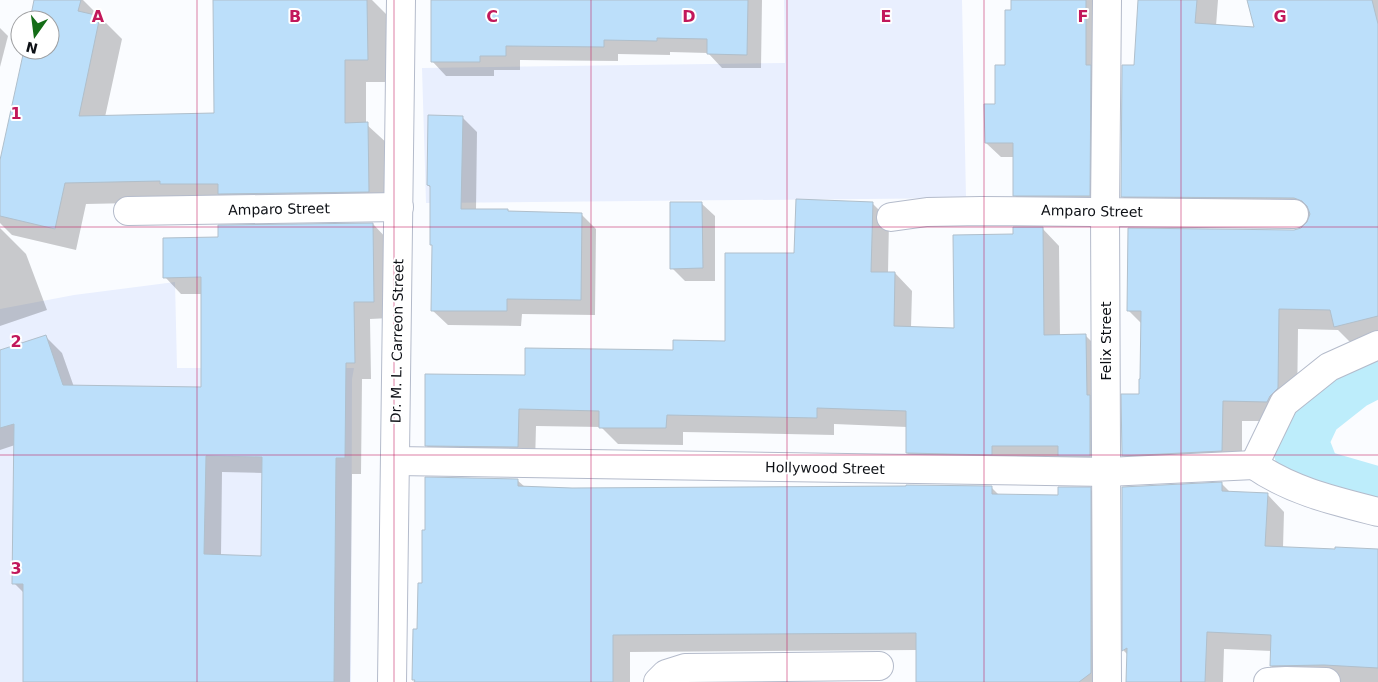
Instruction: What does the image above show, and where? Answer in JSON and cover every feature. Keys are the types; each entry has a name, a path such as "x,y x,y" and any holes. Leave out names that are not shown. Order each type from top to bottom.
{"street":[{"name":"Dr. M. L. Carreon Street","path":"392,682 401,0"},
{"name":"Felix Street","path":"1107,0 1105,211 1107,682"},
{"name":"Amparo Street","path":"128,211 399,208"},
{"name":"Amparo Street","path":"891,217 927,212 1105,211 1294,214"},
{"path":"1378,345 1329,367 1284,403 1254,465 1271,477 1288,485 1335,501 1378,512"},
{"name":"Hollywood Street","path":"396,461 1107,472 1254,465"},
{"path":"658,682 666,674 685,668 879,666"},
{"path":"1268,682 1286,680 1326,682"}],"shaded area":[{"path":"784,0 962,0 966,198 426,203 422,68 785,63"},
{"path":"175,282 177,368 354,368 352,379 351,682 0,682 0,309 74,295"}],"building":[{"path":"34,0 81,0 78,11 100,16 79,116 214,113 213,0 367,0 368,60 345,60 345,123 368,122 369,192 218,194 218,184 160,184 160,181 65,183 55,229 0,216 0,160 22,60 60,60 60,10 32,10"},
{"path":"431,0 748,0 747,55 707,54 707,39 657,38 657,41 604,40 604,47 506,46 506,56 480,56 480,62 431,62"},
{"path":"1011,0 1086,0 1086,65 1091,65 1090,196 1013,196 1013,143 985,143 984,104 995,104 995,65 1005,65 1005,10 1011,10"},
{"path":"1138,0 1197,0 1195,23 1254,27 1247,0 1372,0 1378,24 1378,316 1334,327 1330,310 1279,309 1278,388 1267,402 1223,401 1222,451 1122,456 1121,394 1139,394 1140,379 1141,311 1127,311 1128,228 1294,230 1301,228 1307,222 1310,214 1307,206 1302,201 1294,198 1121,197 1122,65 1134,65"},
{"path":"428,115 463,116 461,209 508,209 508,211 582,213 581,300 507,299 507,311 431,311 432,245 430,245 430,186 427,185"},
{"path":"796,199 873,202 871,272 895,272 894,326 954,328 953,235 1013,234 1013,227 1043,227 1044,335 1086,334 1087,395 1090,395 1090,456 1058,456 1058,446 992,446 992,455 906,453 906,411 817,408 817,418 667,415 666,428 599,428 599,411 519,409 518,447 425,446 425,374 525,375 525,348 673,350 673,340 725,341 725,253 794,253"},
{"path":"670,202 702,202 703,268 670,269"},
{"path":"373,223 374,302 354,302 355,363 346,363 345,458 336,458 334,682 23,682 23,584 12,584 14,424 0,428 0,350 46,335 63,385 201,387 201,277 163,278 163,238 218,237 218,225","holes":["206,456 262,457 261,556 204,554"]},
{"path":"425,477 518,479 518,486 572,488 992,486 992,494 1058,495 1058,487 1091,487 1091,673 1079,682 916,682 916,633 613,635 613,682 414,682 415,680 412,680 413,629 417,629 418,583 422,583"},
{"path":"1222,482 1222,491 1268,493 1265,546 1378,549 1378,668 1324,665 1270,666 1271,635 1207,632 1205,682 1126,682 1127,648 1122,651 1122,487"}],"waterway":[{"path":"1378,367 1351,381 1313,411 1299,441 1313,477 1378,496"}]}
